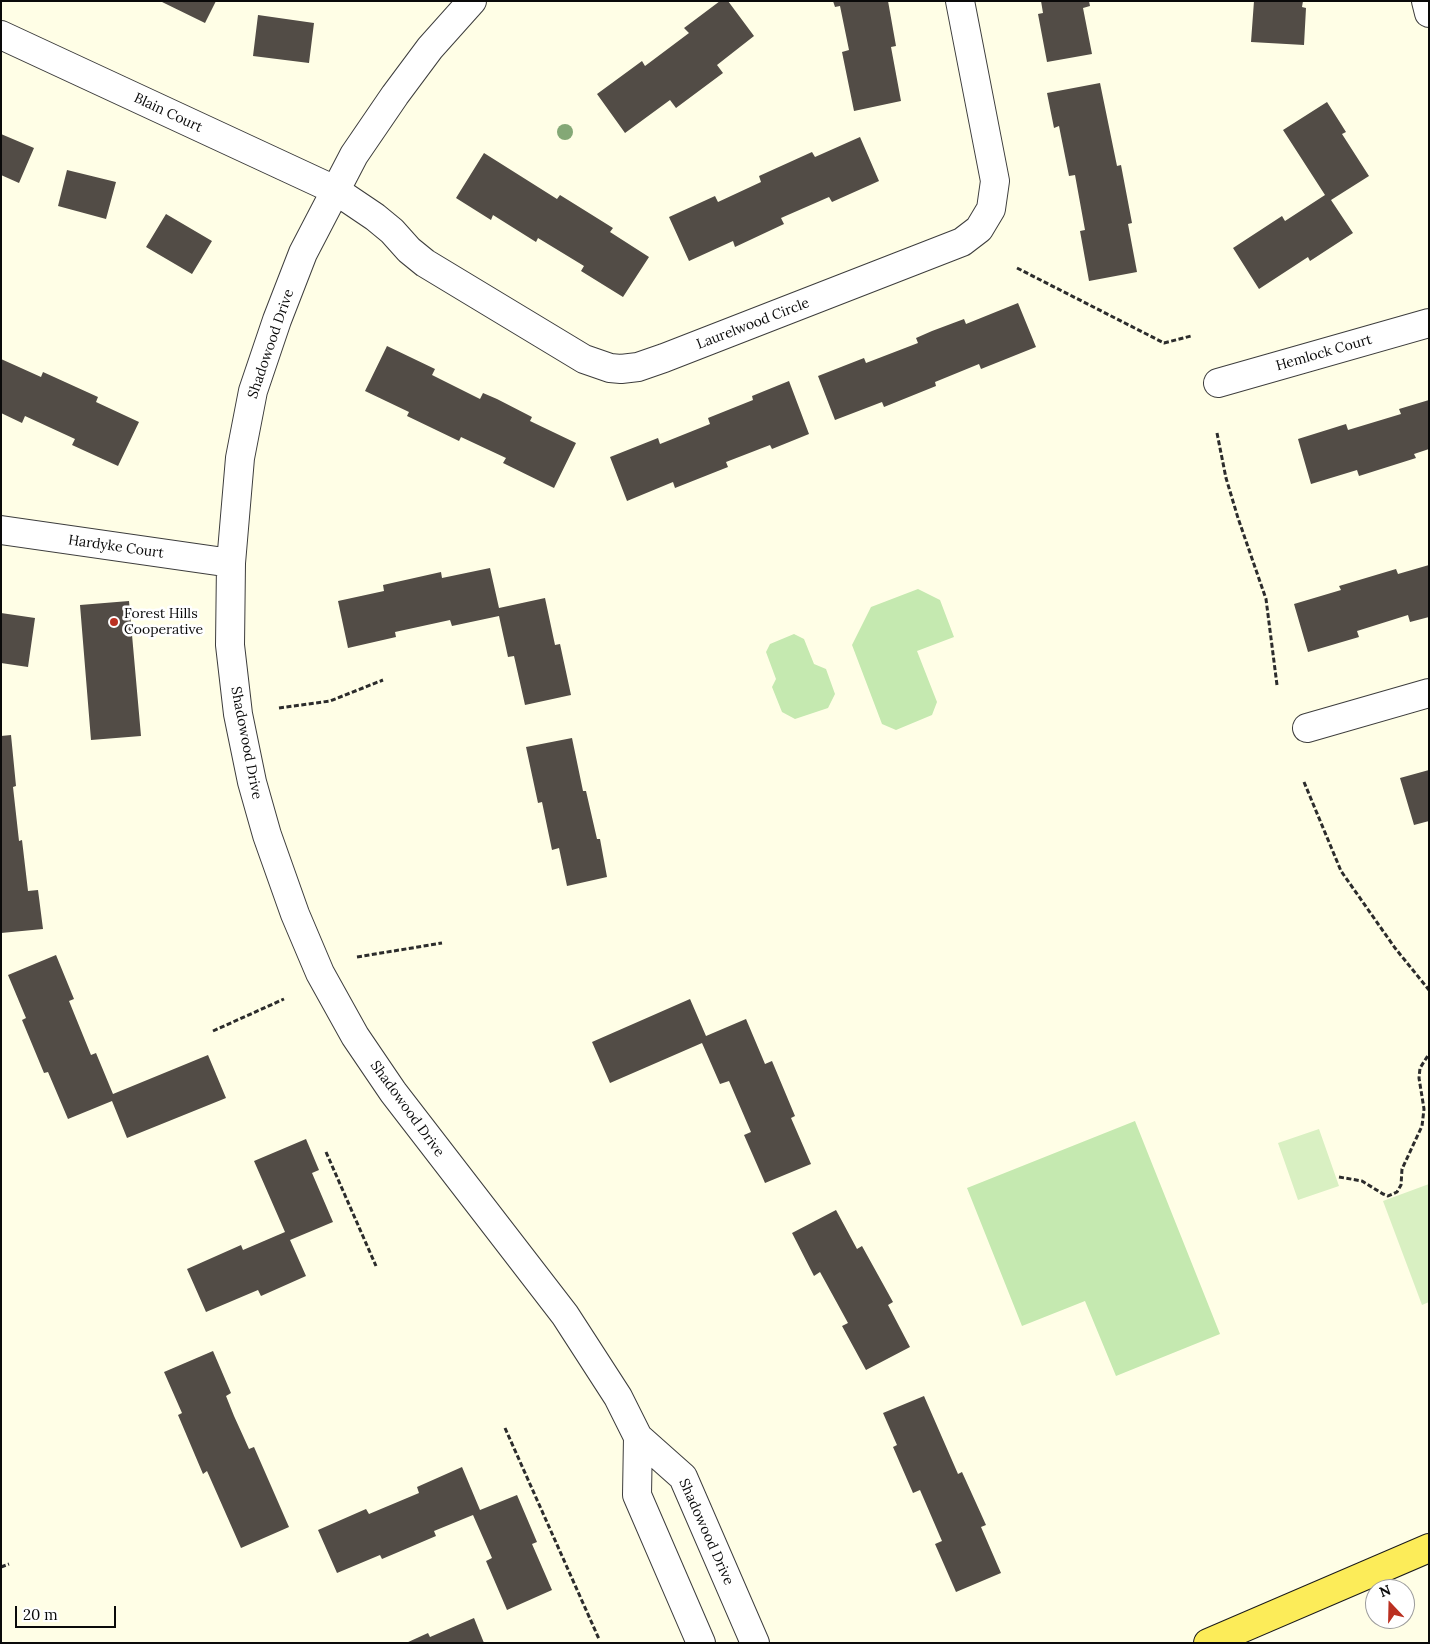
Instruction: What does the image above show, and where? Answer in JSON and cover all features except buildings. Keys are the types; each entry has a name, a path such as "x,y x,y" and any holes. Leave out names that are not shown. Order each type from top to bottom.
{"main road":[{"path":"1208,1643 1429,1548"}],"street":[{"name":"Shadowood Drive","path":"472,1 430,48 354,154 303,253 253,390 240,458 231,563 230,645 238,714 252,782 267,835 295,914 320,973 355,1036 393,1092 566,1316 618,1397 638,1437 684,1477 755,1643"},
{"name":"Laurelwood Circle","path":"335,190 375,217 425,264 584,359 610,368 622,369 638,366 673,355 962,242 979,229 991,209 994,181 960,1"},
{"path":"1426,1 1429,13"},
{"name":"Blain Court","path":"1,35 335,190"},
{"name":"Hemlock Court","path":"1218,383 1429,323"},
{"name":"Hardyke Court","path":"1,530 231,563"},
{"path":"1307,728 1429,693"},
{"name":"Shadowood Drive","path":"638,1437 638,1495 701,1643"}],"path":[{"path":"1018,268 1164,343 1191,336"},
{"path":"1217,433 1226,478 1266,599 1277,686"},
{"path":"280,708 330,701 383,680"},
{"path":"1304,782 1341,870 1395,948 1429,990"},
{"path":"357,957 442,942"},
{"path":"213,1030 284,999"},
{"path":"1339,1177 1362,1181 1388,1196 1397,1192 1401,1185 1402,1168 1422,1126 1424,1109 1419,1078 1420,1068 1429,1054"},
{"path":"326,1152 376,1266"},
{"path":"505,1428 599,1639"},
{"path":"1,1567 9,1564"}],"green space":[{"path":"918,589 940,600 954,637 917,651 937,702 932,715 896,730 882,724 852,645 871,607"},
{"path":"794,634 804,639 814,664 826,669 835,694 828,708 795,719 782,712 772,687 776,679 766,652 770,644"},
{"path":"1135,1121 1220,1334 1116,1376 1085,1301 1022,1326 967,1188"},
{"path":"1319,1129 1339,1186 1298,1200 1278,1143"},
{"path":"1429,1184 1429,1302 1422,1305 1383,1201"}],"place":[{"name":"Forest Hills Cooperative","path":"114,622"}]}
